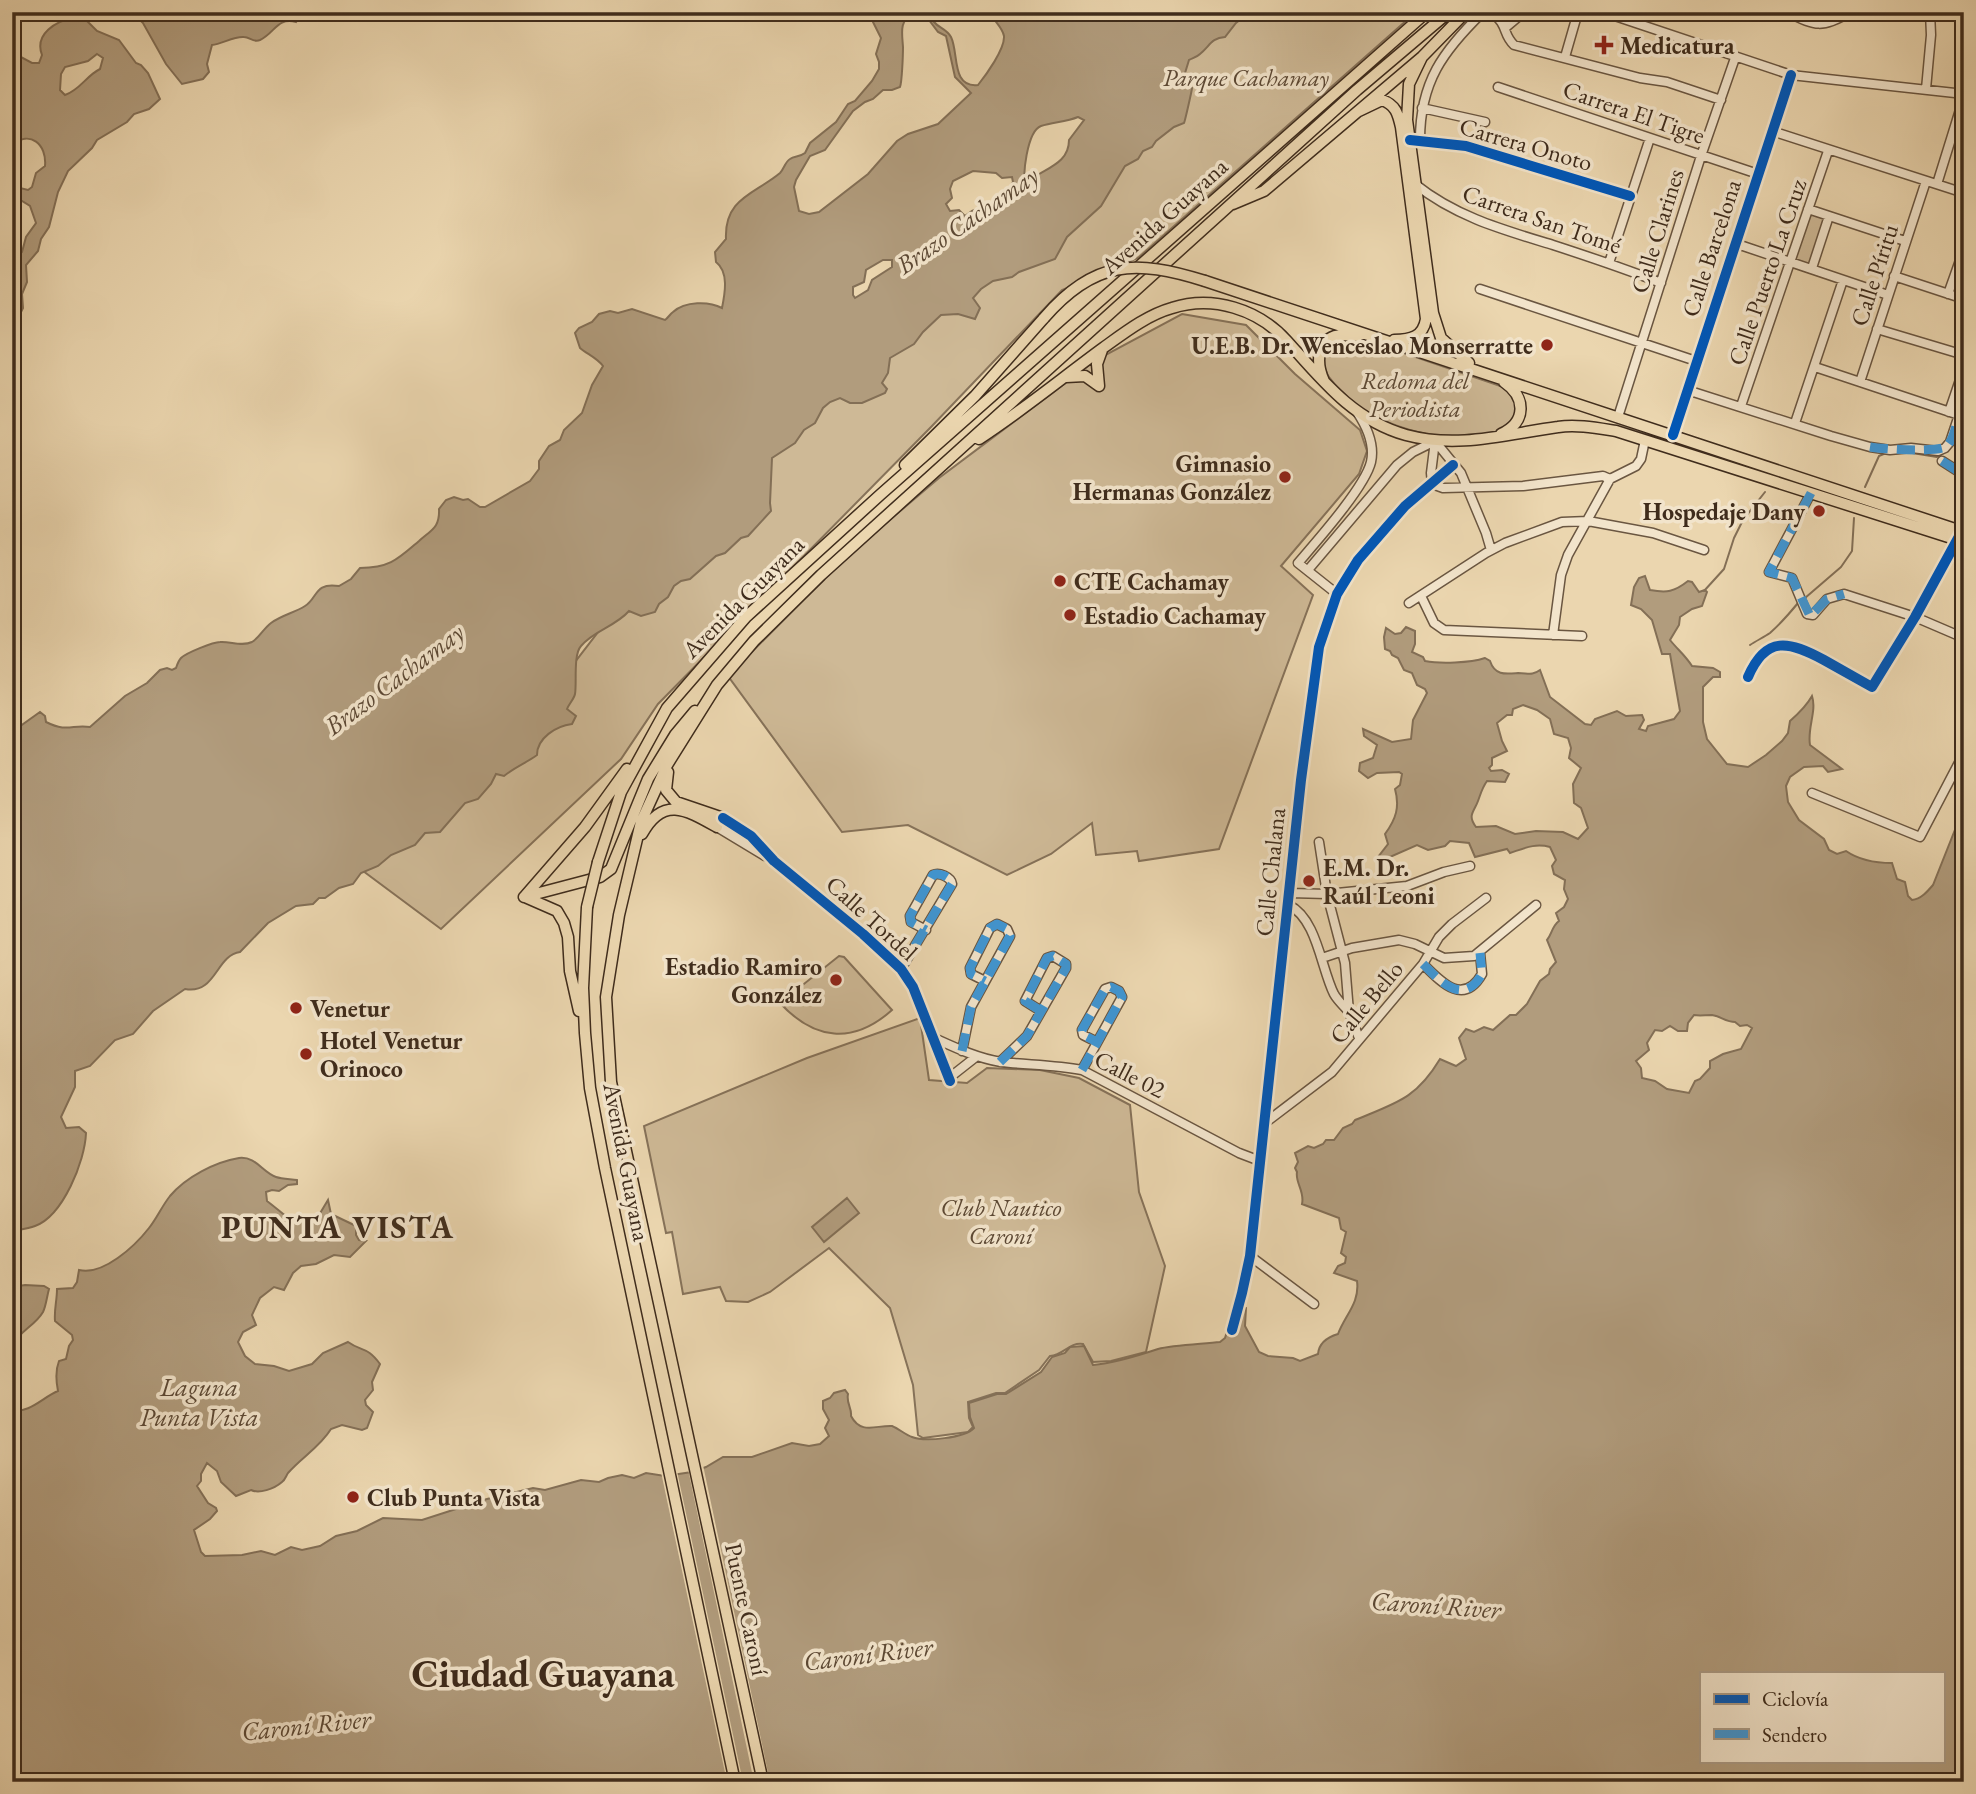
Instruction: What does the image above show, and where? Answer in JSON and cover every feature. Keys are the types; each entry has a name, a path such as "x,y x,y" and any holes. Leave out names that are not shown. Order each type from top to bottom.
{"main road":[{"name":"Avenida Guayana","path":"664,1450 605,1168 590,1088 585,1032 583,988 587,906 621,792 667,708 746,617 880,495 1427,12"},
{"name":"Avenida Guayana","path":"691,1444 621,1131 608,1055 606,997 619,915 641,822 667,765 717,684 754,640 811,584 1357,90 1449,12"},
{"path":"1229,205 1264,191 1422,57 1466,12"},
{"path":"1422,57 1413,74 1407,95 1415,140 1415,184 1436,327 1441,338 1478,370 1507,384 1515,391 1521,407 1518,421 1513,427 1489,439"},
{"path":"1330,390 1319,368 1318,359 1323,345 1334,336 1403,340 1418,335 1424,328 1425,307 1399,117 1390,103 1382,100 1359,111"},
{"path":"880,495 901,469 975,396 1057,302 1101,273 1122,267 1148,267 1205,281 1478,370 1962,536"},
{"path":"942,466 1141,323 1172,308 1194,304 1223,305 1252,314 1279,332 1330,390 1357,411 1388,429 1435,441 1489,439 1560,426 1616,431 1811,493 1962,536"},
{"path":"1062,378 1085,376 1099,386 1097,364 1102,349"},
{"path":"524,897 600,877 611,869 648,779 675,735 717,684"},
{"path":"524,897 591,820 667,708"},
{"path":"679,746 668,772 666,790 676,802 720,822"},
{"path":"634,850 648,823 661,811 690,811 720,822"},
{"path":"524,897 557,911 564,923 568,937 570,971 585,1032"},
{"name":"Puente Caroní","path":"691,1444 762,1782"},
{"name":"Puente Caroní","path":"664,1450 735,1782"}],"street":[{"path":"1415,140 1422,108 1440,59 1483,12"},
{"path":"1491,12 1503,21 1508,40 1514,45 1640,78 1667,82 1721,100"},
{"path":"1505,29 1524,12"},
{"path":"1565,57 1578,12"},
{"path":"1603,12 1791,75 1926,89 1964,96 1937,184"},
{"path":"1788,12 1804,22 1820,24 1833,22 1850,12"},
{"path":"1926,89 1931,35 1930,12"},
{"name":"Calle Clarines","path":"1618,417 1700,156 1735,58"},
{"name":"Calle Barcelona","path":"1673,436 1791,75"},
{"name":"Carrera El Tigre","path":"1498,86 1758,174"},
{"path":"1422,108 1485,121"},
{"path":"1772,131 1964,193"},
{"path":"1609,263 1650,138"},
{"name":"Carrera Onoto","path":"1415,140 1466,146 1630,196"},
{"name":"Calle Puerto La Cruz","path":"1741,407 1828,151"},
{"name":"Calle Píritu","path":"1860,382 1926,180"},
{"name":"Carrera San Tomé","path":"1415,184 1431,197 1480,222 1609,263 1661,283"},
{"path":"1808,209 1905,241"},
{"path":"1812,268 1829,216"},
{"path":"1735,245 1888,295"},
{"path":"1948,294 1964,249"},
{"path":"1894,276 1964,299"},
{"path":"1795,424 1843,280"},
{"path":"1480,289 1696,361"},
{"path":"1877,329 1964,355"},
{"path":"1687,390 1870,447 1938,451 1950,442 1961,416 1815,367"},
{"path":"1950,412 1964,368"},
{"path":"1336,594 1298,563 1368,471 1371,460 1369,435 1357,411"},
{"path":"1553,635 1561,575 1568,555 1610,479 1636,466 1641,459 1646,440"},
{"path":"1308,570 1398,465 1413,452 1435,441"},
{"path":"1435,441 1461,473 1491,550"},
{"path":"1435,441 1432,484 1443,488 1523,486 1603,476 1610,479"},
{"path":"1942,461 1964,475"},
{"name":"Calle Chalana","path":"1232,1330 1250,1256 1311,694 1319,648 1336,594 1358,560 1405,506 1453,465"},
{"path":"1811,493 1769,572 1792,578 1807,614 1810,616 1828,599 1844,594 1916,617 1964,638"},
{"path":"1409,603 1491,550 1562,522 1588,521 1653,533 1704,550"},
{"path":"1748,677 1764,651 1781,645 1796,646 1872,687 1962,536"},
{"path":"1421,596 1434,623 1444,629 1582,636"},
{"path":"1812,793 1920,837 1964,753"},
{"name":"Calle Tordel","path":"720,822 774,861 901,969 913,987 949,1080 977,1056"},
{"path":"1319,842 1327,894 1349,993 1349,1012 1359,1038"},
{"path":"1290,893 1327,894 1407,886 1444,872 1470,866"},
{"path":"901,969 926,930 952,884 950,879 939,874 933,874 910,916 911,922 926,930"},
{"name":"Calle Bello","path":"1265,1122 1332,1072 1423,964 1438,937 1486,898"},
{"path":"1289,905 1304,917 1335,997 1349,1012"},
{"path":"1322,958 1341,951 1399,940 1408,941 1444,958 1465,958 1480,953 1536,905"},
{"path":"962,1051 971,1007 1010,936 1010,932 997,924 990,928 970,968 971,974 985,981"},
{"path":"1423,964 1448,988 1462,989 1470,986 1482,974 1480,953"},
{"path":"1000,1062 1027,1036 1066,968 1066,964 1053,956 1047,958 1024,1001 1041,1011"},
{"path":"1082,1070 1122,997 1119,991 1111,987 1105,989 1082,1030 1083,1035 1097,1042"},
{"name":"Calle 02","path":"934,1038 962,1051 1000,1062 1082,1070 1239,1153 1260,1161"},
{"path":"1250,1256 1314,1304"}],"green space":[{"name":"Parque Cachamay","path":"1215,12 1416,12 1138,258 1062,290 658,704 621,759 441,929 355,865 508,749 619,605"},
{"path":"1809,212 1826,217 1811,266 1793,260"},
{"name":"CTE Cachamay","path":"1182,314 1246,325 1295,374 1360,430 1367,451 1359,474 1281,566 1313,595 1219,849 1139,861 1137,851 1096,855 1092,823 1051,854 1007,875 908,825 842,832 728,676 845,558 939,478 1096,360"},
{"name":"Redoma del Periodista","path":"1360,338 1515,391 1519,414 1501,431 1458,437 1416,432 1376,417 1342,392 1328,375 1322,357 1332,341"},
{"name":"Estadio Ramiro González","path":"839,956 844,957 892,1010 863,1029 834,1034 806,1025 780,1003"},
{"name":"Club Nautico Caroní","path":"920,1018 929,1080 967,1083 987,1068 1040,1070 1079,1078 1130,1105 1139,1192 1165,1266 1146,1352 1111,1361 1093,1362 1083,1344 1074,1345 1050,1356 1039,1370 1005,1393 996,1393 968,1402 969,1418 973,1427 968,1432 923,1438 918,1435 913,1385 890,1308 829,1248 770,1292 748,1302 726,1301 720,1287 683,1294 672,1232 666,1233 644,1126 807,1058"}],"water":[{"path":"132,12 303,12 296,22 280,24 260,40 240,37 212,45 207,64 209,72 203,79 182,84 166,64 143,23"},
{"name":"Brazo Cachamay","path":"879,12 913,12 902,28 903,61 900,87 883,90 853,111 825,150 810,156 794,187 799,211 809,214 819,212 868,174 897,141 908,134 938,124 971,93 955,77 946,36 938,32 923,12 928,12 934,22 951,37 957,68 964,81 978,85 994,62 1004,36 990,12 1250,12 1236,23 1225,37 1214,41 1189,60 1182,83 1192,88 1184,123 1174,127 1152,147 1143,151 1138,159 1125,166 1101,206 1067,237 1055,259 1012,277 993,281 981,289 973,298 980,308 975,319 958,314 941,315 914,344 890,358 888,373 882,383 887,389 885,393 862,403 850,403 840,398 830,402 823,408 815,423 804,430 795,443 772,458 771,511 748,536 741,538 725,553 716,556 690,579 674,586 655,612 641,616 629,611 581,646 576,662 575,694 567,709 576,716 572,724 548,734 533,758 504,776 496,774 478,799 465,803 440,832 425,833 415,845 391,855 378,866 361,873 353,884 339,888 325,898 319,898 313,904 296,906 268,923 240,952 226,960 210,981 195,989 185,989 153,1011 133,1034 115,1040 90,1066 75,1071 75,1087 61,1117 66,1128 79,1127 86,1133 77,1172 55,1211 35,1226 18,1230 12,1238 12,732 40,712 45,716 46,722 53,725 65,728 90,727 160,670 176,668 180,659 188,653 217,642 252,642 271,623 309,603 321,588 339,586 351,579 360,568 379,566 399,557 434,528 439,509 446,500 454,497 468,499 480,507 485,507 530,481 539,469 539,461 549,446 560,440 564,430 582,413 592,385 603,366 580,348 575,333 599,314 610,311 618,313 632,309 665,320 678,308 690,304 704,303 722,308 724,277 716,262 715,252 726,239 730,214 743,198 780,173 788,160 805,153 810,143 836,122 848,104 855,101 872,81 879,69 876,54 881,38 873,22","holes":["1078,117 1084,120 1069,140 1066,154 1033,178 1032,184 1025,189 1027,155 1036,130 1041,126","973,171 996,173 1002,178 1012,177 1013,182 1002,200 965,216 959,210 950,211 946,204 952,198 950,189 953,181","883,260 892,260 892,267 872,280 868,290 855,298 853,287 864,282 866,270"]},
{"path":"73,18 87,21 97,31 119,40 136,63 148,73 160,99 149,109 134,114 127,122 97,140 68,171 58,192 49,227 41,239 38,251 26,265 27,282 22,294 23,308 12,330 12,261 22,252 26,237 36,223 30,206 22,201 12,201 12,186 28,190 32,187 36,173 45,166 45,158 40,146 31,139 12,145 12,61 19,56 32,63 39,63 44,35 54,25","holes":["97,54 103,58 100,69 75,90 65,95 60,90 61,74 65,67 88,61"]},
{"path":"1645,576 1650,590 1670,591 1688,581 1692,582 1699,592 1707,592 1702,606 1680,617 1679,625 1670,640 1692,666 1713,668 1720,672 1720,677 1713,677 1703,687 1703,722 1707,739 1727,764 1748,767 1766,755 1782,741 1788,733 1790,721 1812,696 1810,745 1842,769 1828,772 1823,766 1804,767 1790,777 1786,786 1788,802 1799,820 1824,839 1829,850 1837,854 1846,851 1856,857 1892,863 1897,879 1905,882 1908,896 1912,900 1924,895 1933,885 1964,807 1964,1782 12,1782 12,1410 24,1410 58,1391 56,1376 59,1361 66,1359 73,1340 72,1335 55,1321 57,1289 73,1288 79,1270 98,1268 118,1258 143,1235 177,1189 202,1171 220,1163 239,1158 250,1159 276,1177 297,1180 297,1184 288,1185 279,1191 266,1192 267,1201 289,1218 307,1222 316,1220 328,1200 331,1214 356,1226 359,1240 366,1241 350,1257 334,1255 316,1264 301,1266 293,1273 284,1290 274,1287 260,1298 252,1315 256,1325 243,1332 238,1342 245,1356 255,1364 289,1371 312,1364 323,1353 348,1342 368,1352 380,1364 372,1382 373,1390 365,1400 373,1412 367,1428 362,1430 342,1425 331,1429 275,1487 262,1491 251,1490 236,1496 221,1482 217,1471 207,1463 197,1486 217,1511 194,1530 201,1552 205,1556 242,1555 261,1551 275,1555 291,1547 302,1550 320,1546 336,1536 357,1531 383,1518 422,1520 487,1499 533,1488 545,1490 581,1480 599,1482 622,1475 634,1478 646,1473 665,1476 692,1472 723,1457 752,1457 792,1443 809,1446 820,1444 829,1436 825,1428 829,1420 823,1409 823,1401 834,1393 845,1390 851,1416 859,1425 869,1428 892,1426 918,1438 954,1437 974,1428 969,1403 997,1394 1006,1394 1041,1372 1052,1357 1065,1353 1070,1347 1084,1346 1093,1365 1164,1348 1220,1342 1225,1338 1235,1306 1246,1308 1245,1326 1259,1352 1300,1361 1318,1354 1325,1341 1338,1334 1354,1302 1357,1281 1334,1273 1338,1266 1345,1263 1346,1257 1341,1253 1346,1232 1341,1229 1339,1218 1302,1204 1295,1153 1308,1146 1314,1148 1326,1140 1334,1140 1343,1128 1355,1120 1404,1098 1422,1083 1440,1059 1456,1066 1466,1059 1459,1038 1466,1029 1474,1032 1484,1027 1493,1030 1510,1015 1516,1015 1527,1004 1540,981 1549,974 1556,962 1547,940 1559,921 1556,913 1564,907 1568,899 1564,889 1565,880 1554,874 1552,866 1556,860 1550,847 1535,846 1510,853 1507,849 1475,857 1469,843 1450,841 1445,846 1428,850 1417,845 1390,857 1378,857 1388,844 1385,834 1396,813 1395,789 1400,785 1402,774 1377,773 1368,778 1359,771 1360,763 1373,758 1377,745 1364,736 1363,729 1392,742 1411,739 1413,720 1427,693 1417,685 1412,673 1404,670 1398,658 1385,649 1386,628 1395,634 1401,633 1406,627 1415,631 1412,652 1423,657 1425,661 1439,663 1485,658 1495,669 1505,674 1532,674 1540,670 1550,697 1585,724 1591,725 1595,719 1617,711 1626,716 1642,715 1644,720 1639,729 1646,731 1648,726 1674,719 1680,711 1670,654 1662,654 1652,620 1641,609 1631,605 1634,587 1639,578","holes":["1523,705 1550,719 1554,734 1568,738 1571,748 1569,758 1581,768 1573,784 1574,803 1581,808 1588,828 1578,839 1563,832 1536,831 1515,834 1496,826 1476,827 1473,823 1472,814 1487,781 1505,782 1509,774 1502,770 1491,771 1489,768 1492,758 1507,751 1497,723 1507,715 1512,715 1513,709","1694,1015 1712,1015 1752,1028 1741,1049 1710,1061 1710,1068 1695,1081 1689,1093 1667,1089 1655,1081 1642,1078 1641,1068 1636,1061 1649,1050 1647,1043 1655,1030 1662,1031 1670,1026 1678,1031 1687,1031 1688,1023"]},
{"path":"847,1198 859,1213 824,1242 812,1227"},
{"path":"44,1286 49,1289 46,1304 36,1321 12,1346 12,1287"}],"pier":[{"path":"703,1465 770,1782 754,1782 688,1469"},
{"path":"677,1471 743,1782 727,1782 661,1472"}],"waterway":[{"path":"1906,452 1937,457 1947,451"},
{"path":"1865,487 1879,456 1886,453"},
{"path":"1704,591 1724,569 1743,520 1765,492"},
{"path":"1805,598 1841,567 1852,551 1854,518"},
{"path":"1750,645 1770,633 1798,603"}],"marked path":[{"path":"1870,447 1910,450 1942,448 1947,446 1951,439 1959,415"},
{"path":"1942,461 1964,475"},
{"path":"1811,493 1769,572 1792,578 1810,616 1827,599 1844,594"},
{"path":"901,969 952,884 947,877 933,875 910,916 911,922 926,930"},
{"path":"962,1051 971,1007 1010,936 1007,929 997,924 990,928 970,968 971,974 985,981"},
{"path":"1423,964 1452,988 1467,989 1475,984 1482,974 1480,953"},
{"path":"1000,1062 1027,1036 1066,968 1066,964 1053,956 1047,958 1025,1001 1041,1011"},
{"path":"1082,1070 1122,997 1119,991 1111,987 1105,989 1082,1030 1083,1035 1097,1042"}],"cycle path":[{"path":"1673,435 1791,75"},
{"path":"1410,140 1466,146 1630,196"},
{"path":"1232,1330 1250,1256 1301,780 1319,647 1337,594 1358,560 1405,506 1453,465"},
{"path":"1748,677 1763,654 1771,648 1789,646 1811,654 1872,687 1915,617 1962,531"},
{"path":"723,818 751,836 774,861 901,969 913,987 950,1081"}],"place":[{"name":"Medicatura","path":"1604,45"},
{"name":"U.E.B. Dr. Wenceslao Monserratte","path":"1547,345"},
{"name":"Gimnasio Hermanas González","path":"1285,477"},
{"name":"Hospedaje Dany","path":"1819,511"},
{"name":"CTE Cachamay","path":"1060,581"},
{"name":"Estadio Cachamay","path":"1070,615"},
{"name":"E.M. Dr. Raúl Leoni","path":"1309,881"},
{"name":"Estadio Ramiro González","path":"836,980"},
{"name":"Venetur","path":"296,1008"},
{"name":"Hotel Venetur Orinoco","path":"306,1054"},
{"name":"Club Punta Vista","path":"353,1497"}],"district":[{"name":"PUNTA VISTA","path":"338,1227"},
{"name":"Ciudad Guayana","path":"543,1673"}],"water label":[{"name":"Laguna Punta Vista","path":"199,1402"},
{"name":"Caroní River","path":"1436,1605"},
{"name":"Caroní River","path":"868,1654"},
{"name":"Caroní River","path":"306,1725"}]}
